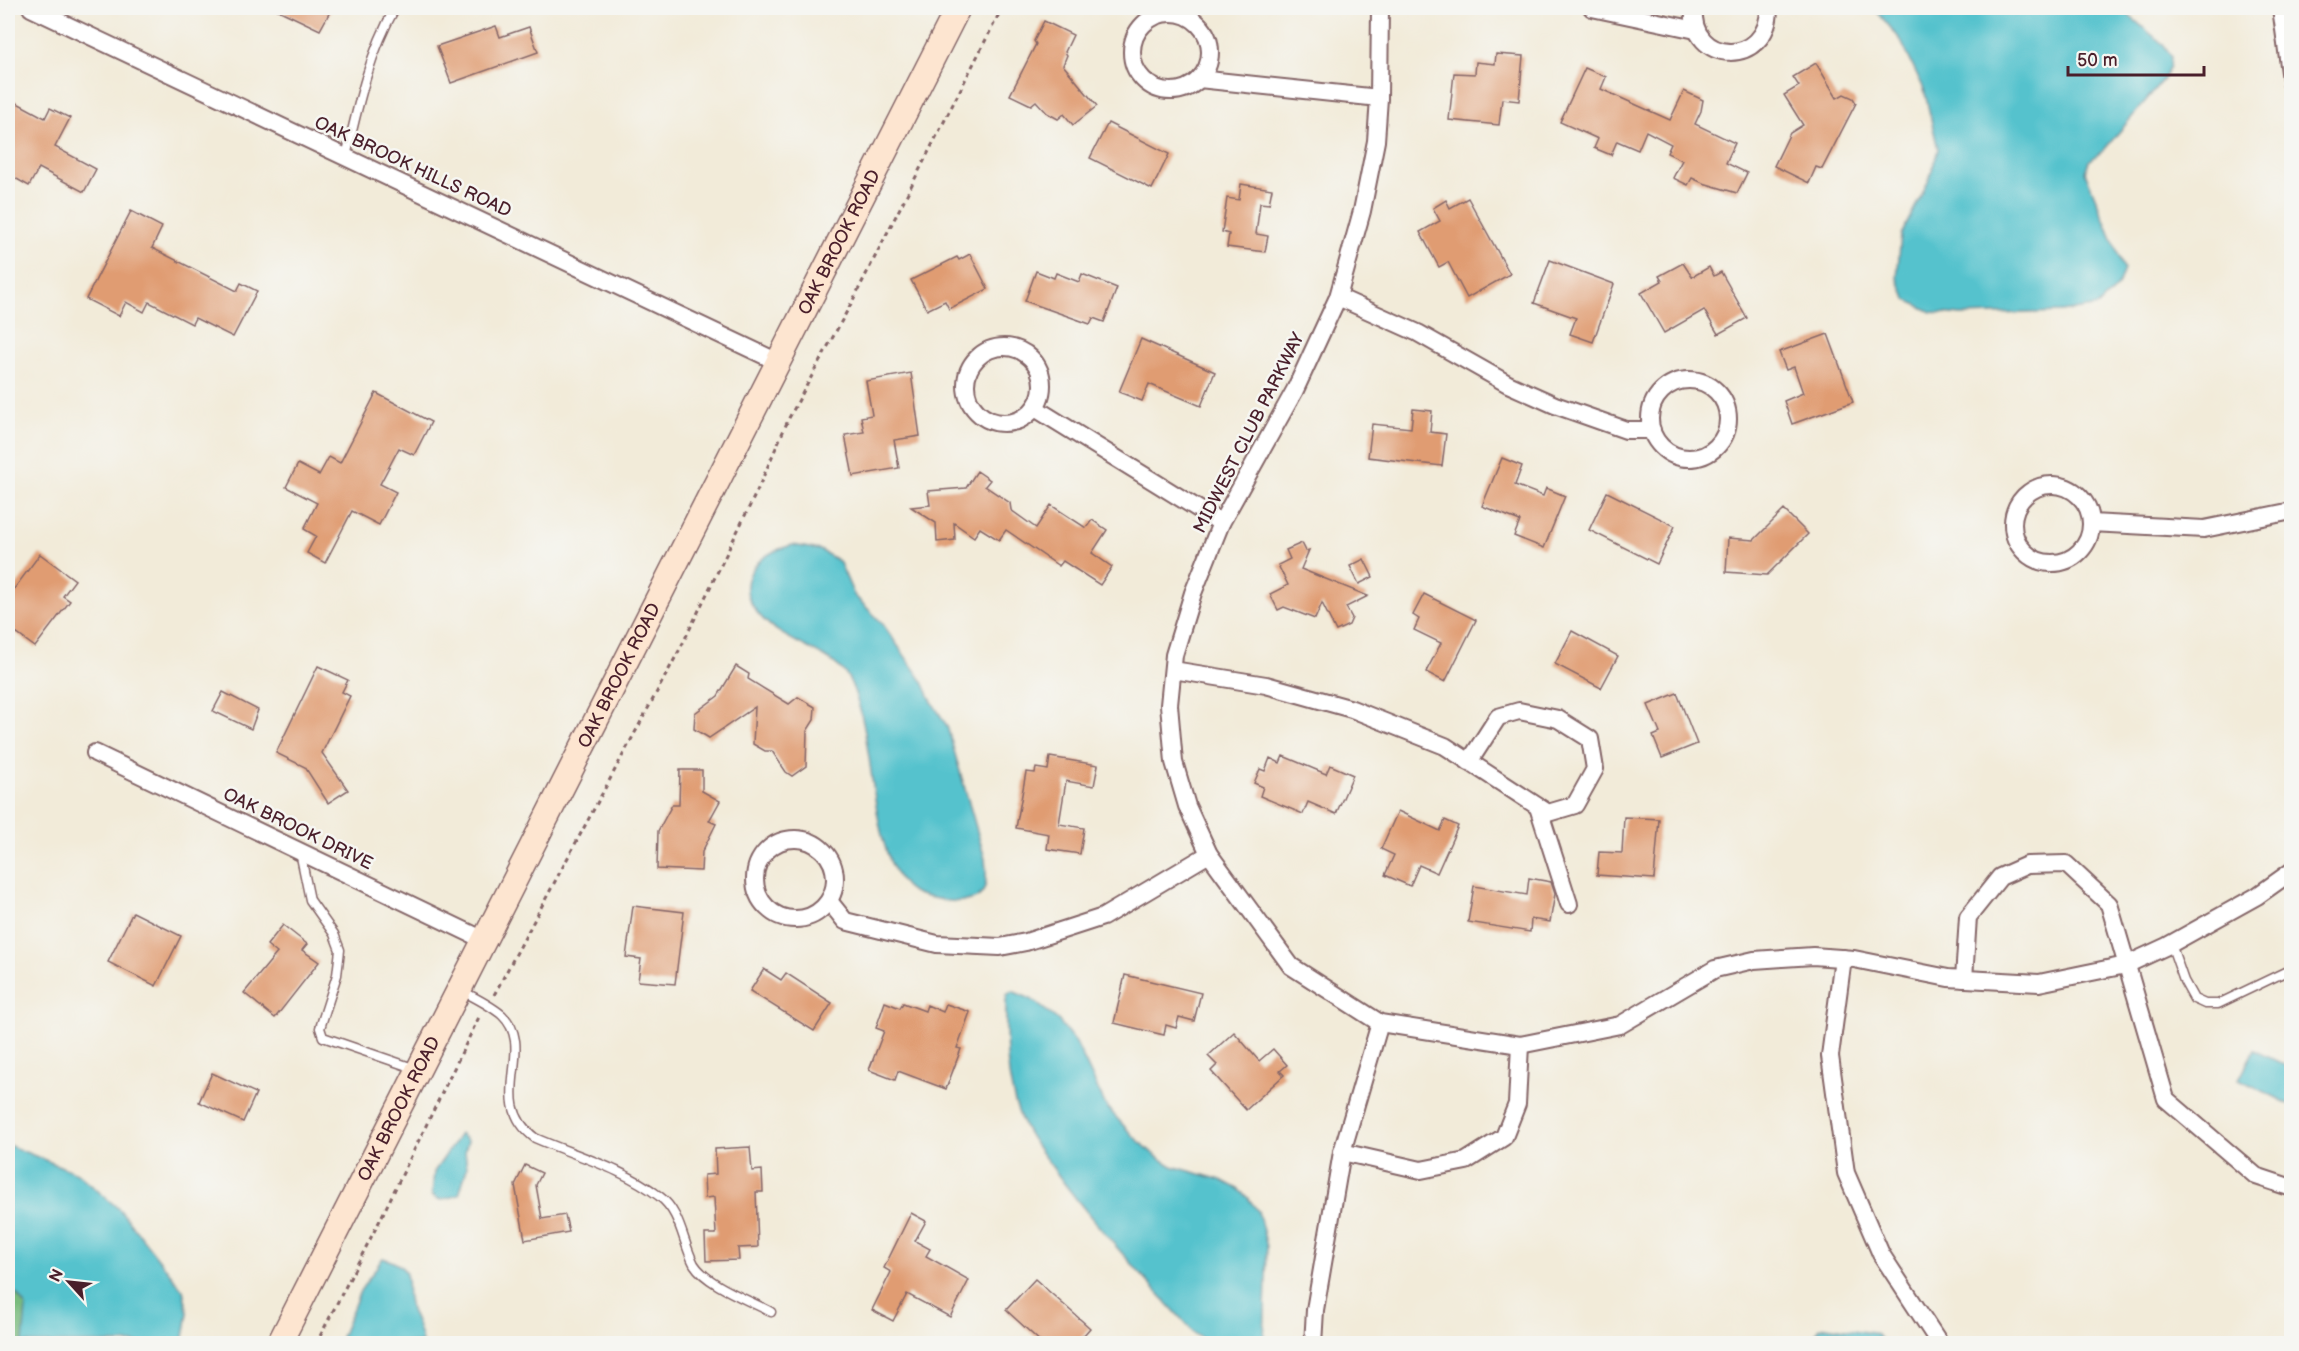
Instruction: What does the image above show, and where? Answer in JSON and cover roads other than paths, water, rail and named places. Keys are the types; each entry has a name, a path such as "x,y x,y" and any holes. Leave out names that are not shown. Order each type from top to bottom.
{"main road":[{"name":"OAK BROOK ROAD","path":"279,1344 958,8"}],"street":[{"name":"OAK BROOK HILLS ROAD","path":"31,8 778,362"},
{"name":"MIDWEST CLUB PARKWAY","path":"1380,8 1376,141 1362,210 1338,297 1295,390 1221,523 1193,593 1174,655 1169,705 1174,762 1187,806 1209,854 1291,966 1380,1023 1520,1045 1620,1025 1715,969 1754,960 1813,956 1843,958 1948,978 2039,982 2126,965 2171,944 2287,877"},
{"path":"1592,8 1696,30"},
{"path":"1694,8 1693,17 1696,30 1703,40 1712,47 1735,52 1746,49 1757,42 1765,32 1769,20 1769,8"},
{"path":"2281,8 2292,87"},
{"path":"1199,80 1207,69 1211,56 1210,43 1201,26 1185,14 1173,12 1160,14 1148,20 1138,29 1132,51 1133,63 1146,82 1156,88 1179,91 1199,80 1379,98"},
{"path":"1338,297 1418,333 1508,384 1546,401 1626,430 1652,430"},
{"path":"1004,347 1016,348 1027,354 1041,374 1040,398 1035,408 1025,417 1013,423 987,420 976,412 969,401 966,388 967,375 972,363 992,349 1004,347"},
{"path":"1693,380 1705,383 1716,390 1724,400 1728,412 1728,424 1720,442 1705,454 1692,458 1668,451 1658,442 1652,430 1653,405 1659,394 1680,381 1693,380"},
{"path":"1035,408 1221,523"},
{"path":"2058,485 2071,490 2081,498 2088,510 2091,523 2084,546 2064,561 2052,563 2040,561 2020,547 2013,523 2022,499 2032,490 2058,485"},
{"path":"2091,523 2204,529 2292,512"},
{"path":"1173,670 1266,685 1352,709 1445,746 1469,762 1538,807 1548,813 1575,805 1595,769 1590,739 1558,719 1519,711 1498,717 1469,762"},
{"name":"OAK BROOK DRIVE","path":"95,753 484,940"},
{"path":"1538,807 1569,904"},
{"path":"801,839 812,843 829,857 833,868 835,879 829,901 819,911 800,919 780,917 768,910 759,899 755,886 755,872 760,859 769,848 778,842 801,839"},
{"path":"829,901 845,921 937,944 1000,947 1026,942 1103,917 1209,854"},
{"path":"1964,979 1968,917 2000,877 2027,866 2066,864 2109,904 2166,1099 2256,1176 2292,1188"},
{"path":"1843,958 1830,1056 1846,1173 1881,1254 1940,1344"},
{"path":"1313,1344 1315,1310 1342,1152 1380,1023"},
{"path":"1342,1152 1421,1170 1467,1161 1504,1137 1517,1104 1520,1045"}],"lane":[{"path":"346,157 365,80 380,35 395,8"},
{"path":"300,852 310,900 334,934 340,950 336,975 320,1028 323,1037 418,1070"},
{"path":"2171,944 2184,981 2194,999 2205,1004 2218,1004 2292,967"},
{"path":"459,990 488,1005 504,1017 514,1034 516,1052 513,1071 513,1106 516,1120 524,1130 535,1138 632,1179 659,1196 671,1208 695,1265 710,1280 771,1312"}],"water":[{"path":"1874,8 2120,8 2164,45 2171,56 2170,66 2164,79 2104,150 2089,161 2085,172 2124,269 2118,286 2098,306 2062,312 1961,315 1931,312 1907,300 1897,278 1901,235 1930,178 1938,149 1924,89 1900,39"},
{"path":"793,545 820,550 839,561 854,595 882,623 923,682 947,726 985,859 985,887 983,892 974,899 960,902 942,900 916,894 905,886 893,867 884,844 865,731 859,704 850,681 843,670 777,630 754,608 747,588 753,568 768,555"},
{"path":"1012,991 1031,999 1058,1020 1076,1043 1106,1106 1133,1136 1156,1156 1172,1166 1221,1180 1238,1189 1258,1211 1267,1247 1264,1343 1208,1343 1195,1334 1104,1232 1038,1149 1022,1121 1011,1086 1007,1058 1006,1001 1007,995"},
{"path":"2254,1050 2291,1068 2291,1105 2239,1079"},
{"path":"460,1134 468,1141 465,1151 467,1168 459,1195 440,1200 432,1195 434,1172"},
{"path":"8,1145 77,1173 120,1210 183,1290 188,1313 183,1343 23,1343 26,1307 17,1294 8,1292"},
{"path":"383,1258 394,1262 405,1272 408,1299 422,1343 343,1343 341,1337 360,1291"},
{"path":"1826,1326 1872,1333 1885,1343 1810,1343 1820,1328"}]}
